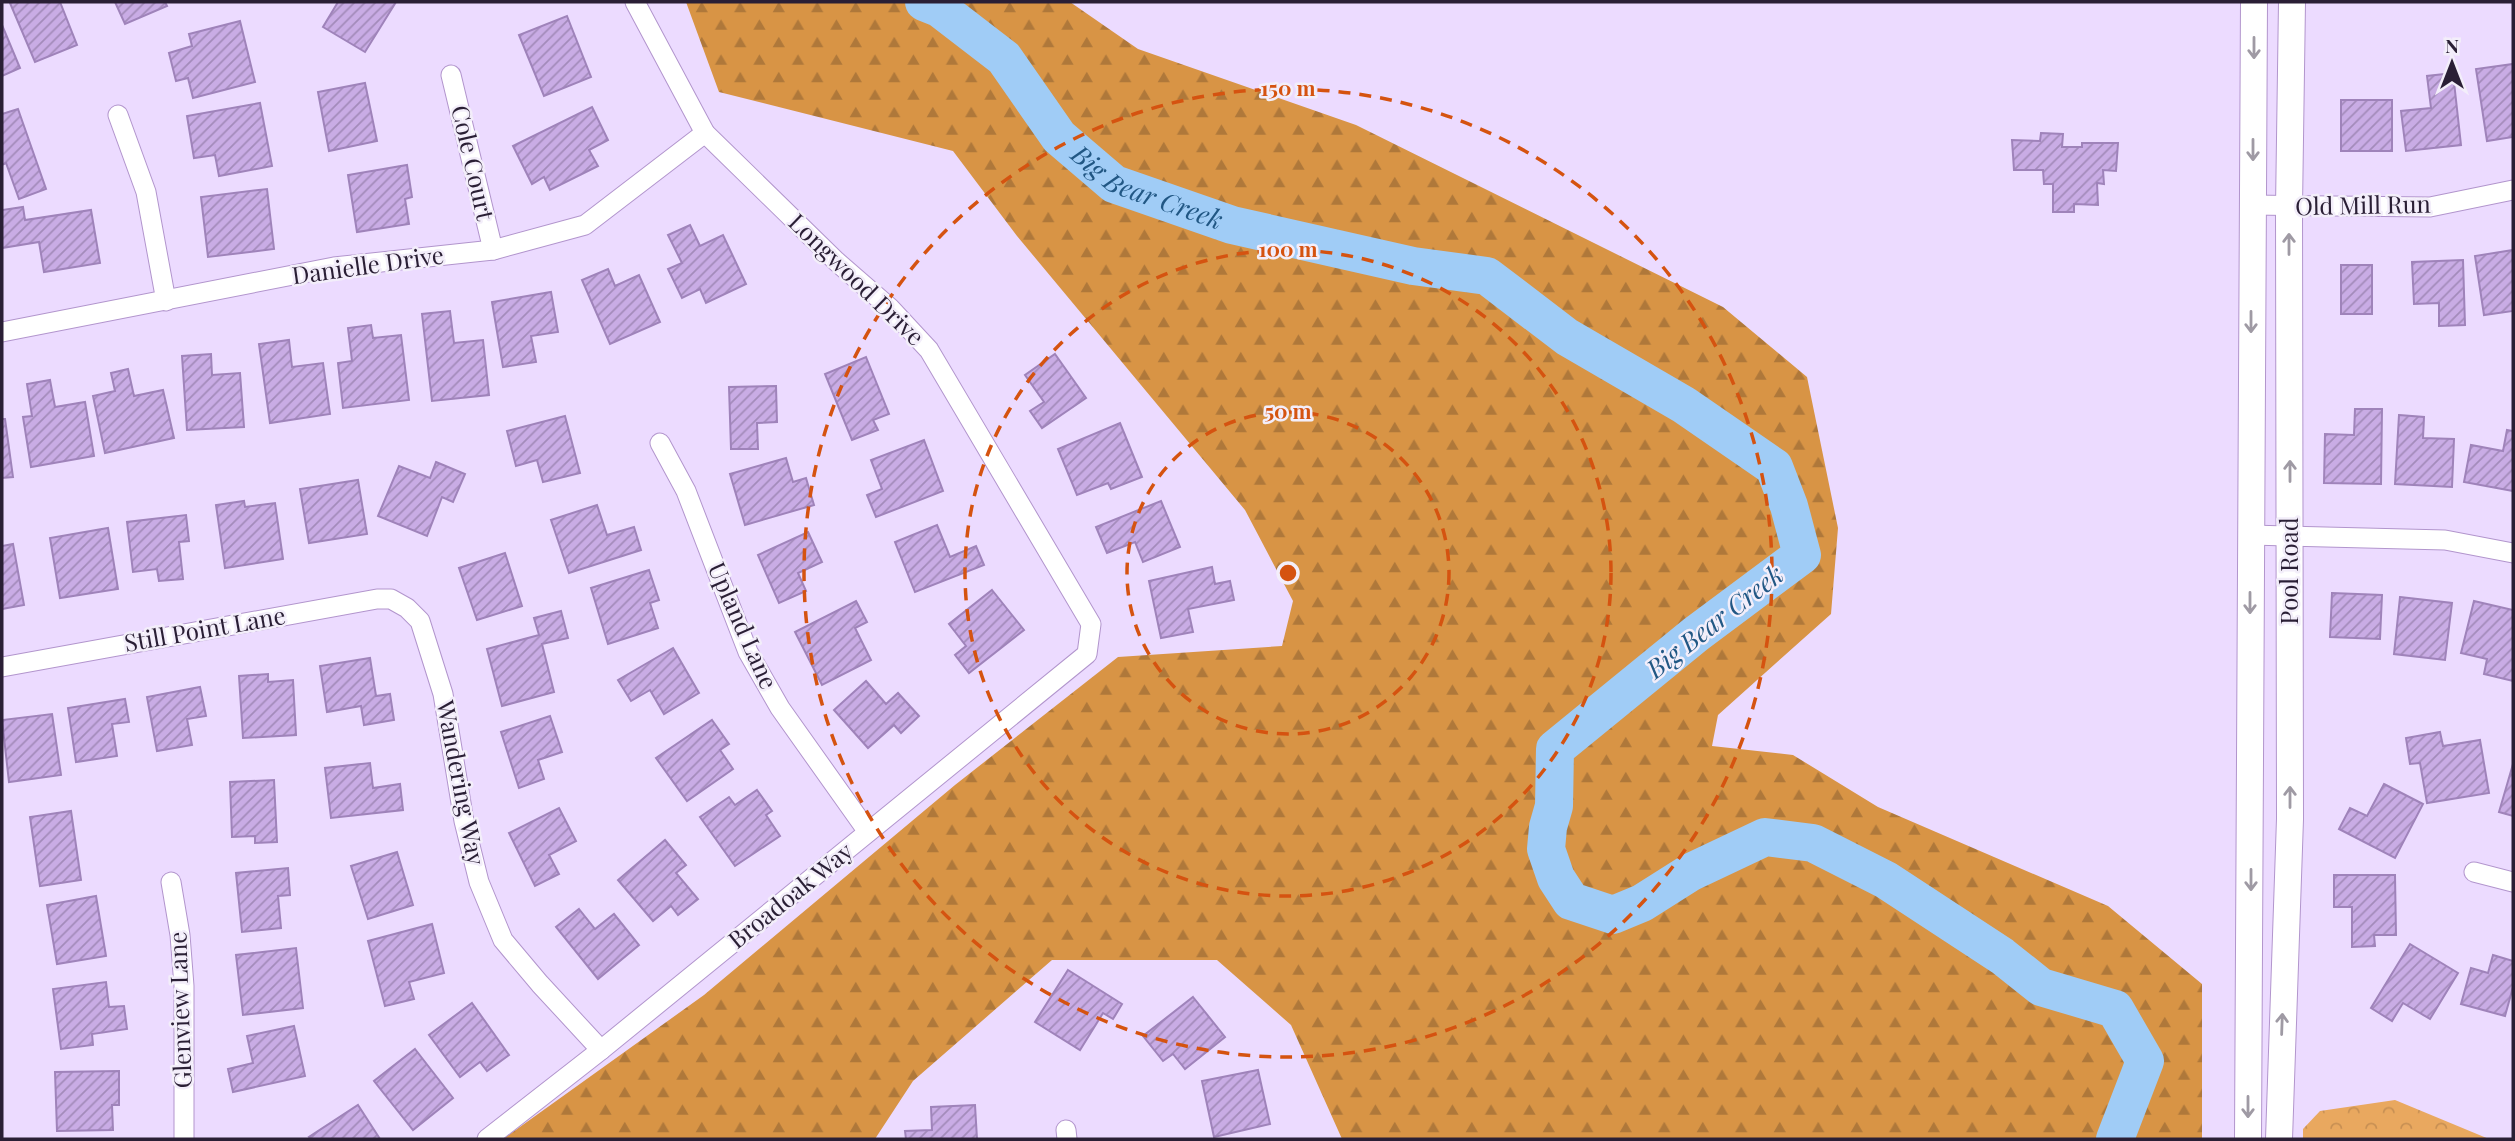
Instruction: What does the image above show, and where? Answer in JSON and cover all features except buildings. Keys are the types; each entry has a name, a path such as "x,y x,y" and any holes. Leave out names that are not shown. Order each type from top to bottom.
{"main road":[{"name":"Pool Road","path":"2248,1139 2254,2"},
{"name":"Pool Road","path":"2280,1139 2290,819 2289,207 2292,2"}],"street":[{"name":"Longwood Drive","path":"635,2 705,133 836,261 890,308 929,350 1091,624 1090,648"},
{"name":"Cole Court","path":"451,75 493,250"},
{"path":"118,115 146,192 166,300"},
{"name":"Danielle Drive","path":"2,332 334,267 493,250 585,225 705,133"},
{"name":"Old Mill Run","path":"2252,205 2430,208 2513,190"},
{"name":"Upland Lane","path":"660,443 686,491 748,652 780,708 868,832"},
{"path":"2250,535 2445,540 2513,553"},
{"name":"Still Point Lane","path":"2,667 377,599 391,599 407,608"},
{"name":"Wandering Way","path":"407,608 420,621 443,694 464,821 480,882 503,940 601,1050"},
{"name":"Broadoak Way","path":"487,1139 601,1050 1087,654 1090,648"},
{"path":"2474,872 2513,882"},
{"name":"Glenview Lane","path":"171,882 180,935 184,986 184,1139"}],"green space":[{"path":"686,2 1070,2 1138,49 1356,125 1723,307 1807,377 1838,528 1831,614 1718,715 1712,746 1793,755 1878,807 2108,906 2202,984 2202,1139 1342,1139 1291,1025 1217,960 1052,960 913,1081 875,1139 503,1139 704,995 955,785 1118,657 1282,646 1293,601 1245,510 1017,236 953,151 719,92"},
{"path":"2395,1100 2489,1139 2303,1139 2303,1129 2320,1111"}],"waterway":[{"name":"Big Bear Creek","path":"924,2 939,8 1004,58 1059,137 1114,184 1232,225 1413,266 1487,276 1567,337 1684,405 1774,467 1789,506 1802,555 1696,634 1555,749 1554,806 1546,849 1556,878 1571,901 1613,915 1642,903 1691,872 1765,837 1813,843 1886,880 2002,956 2041,987 2115,1009 2145,1061 2115,1139"}]}
